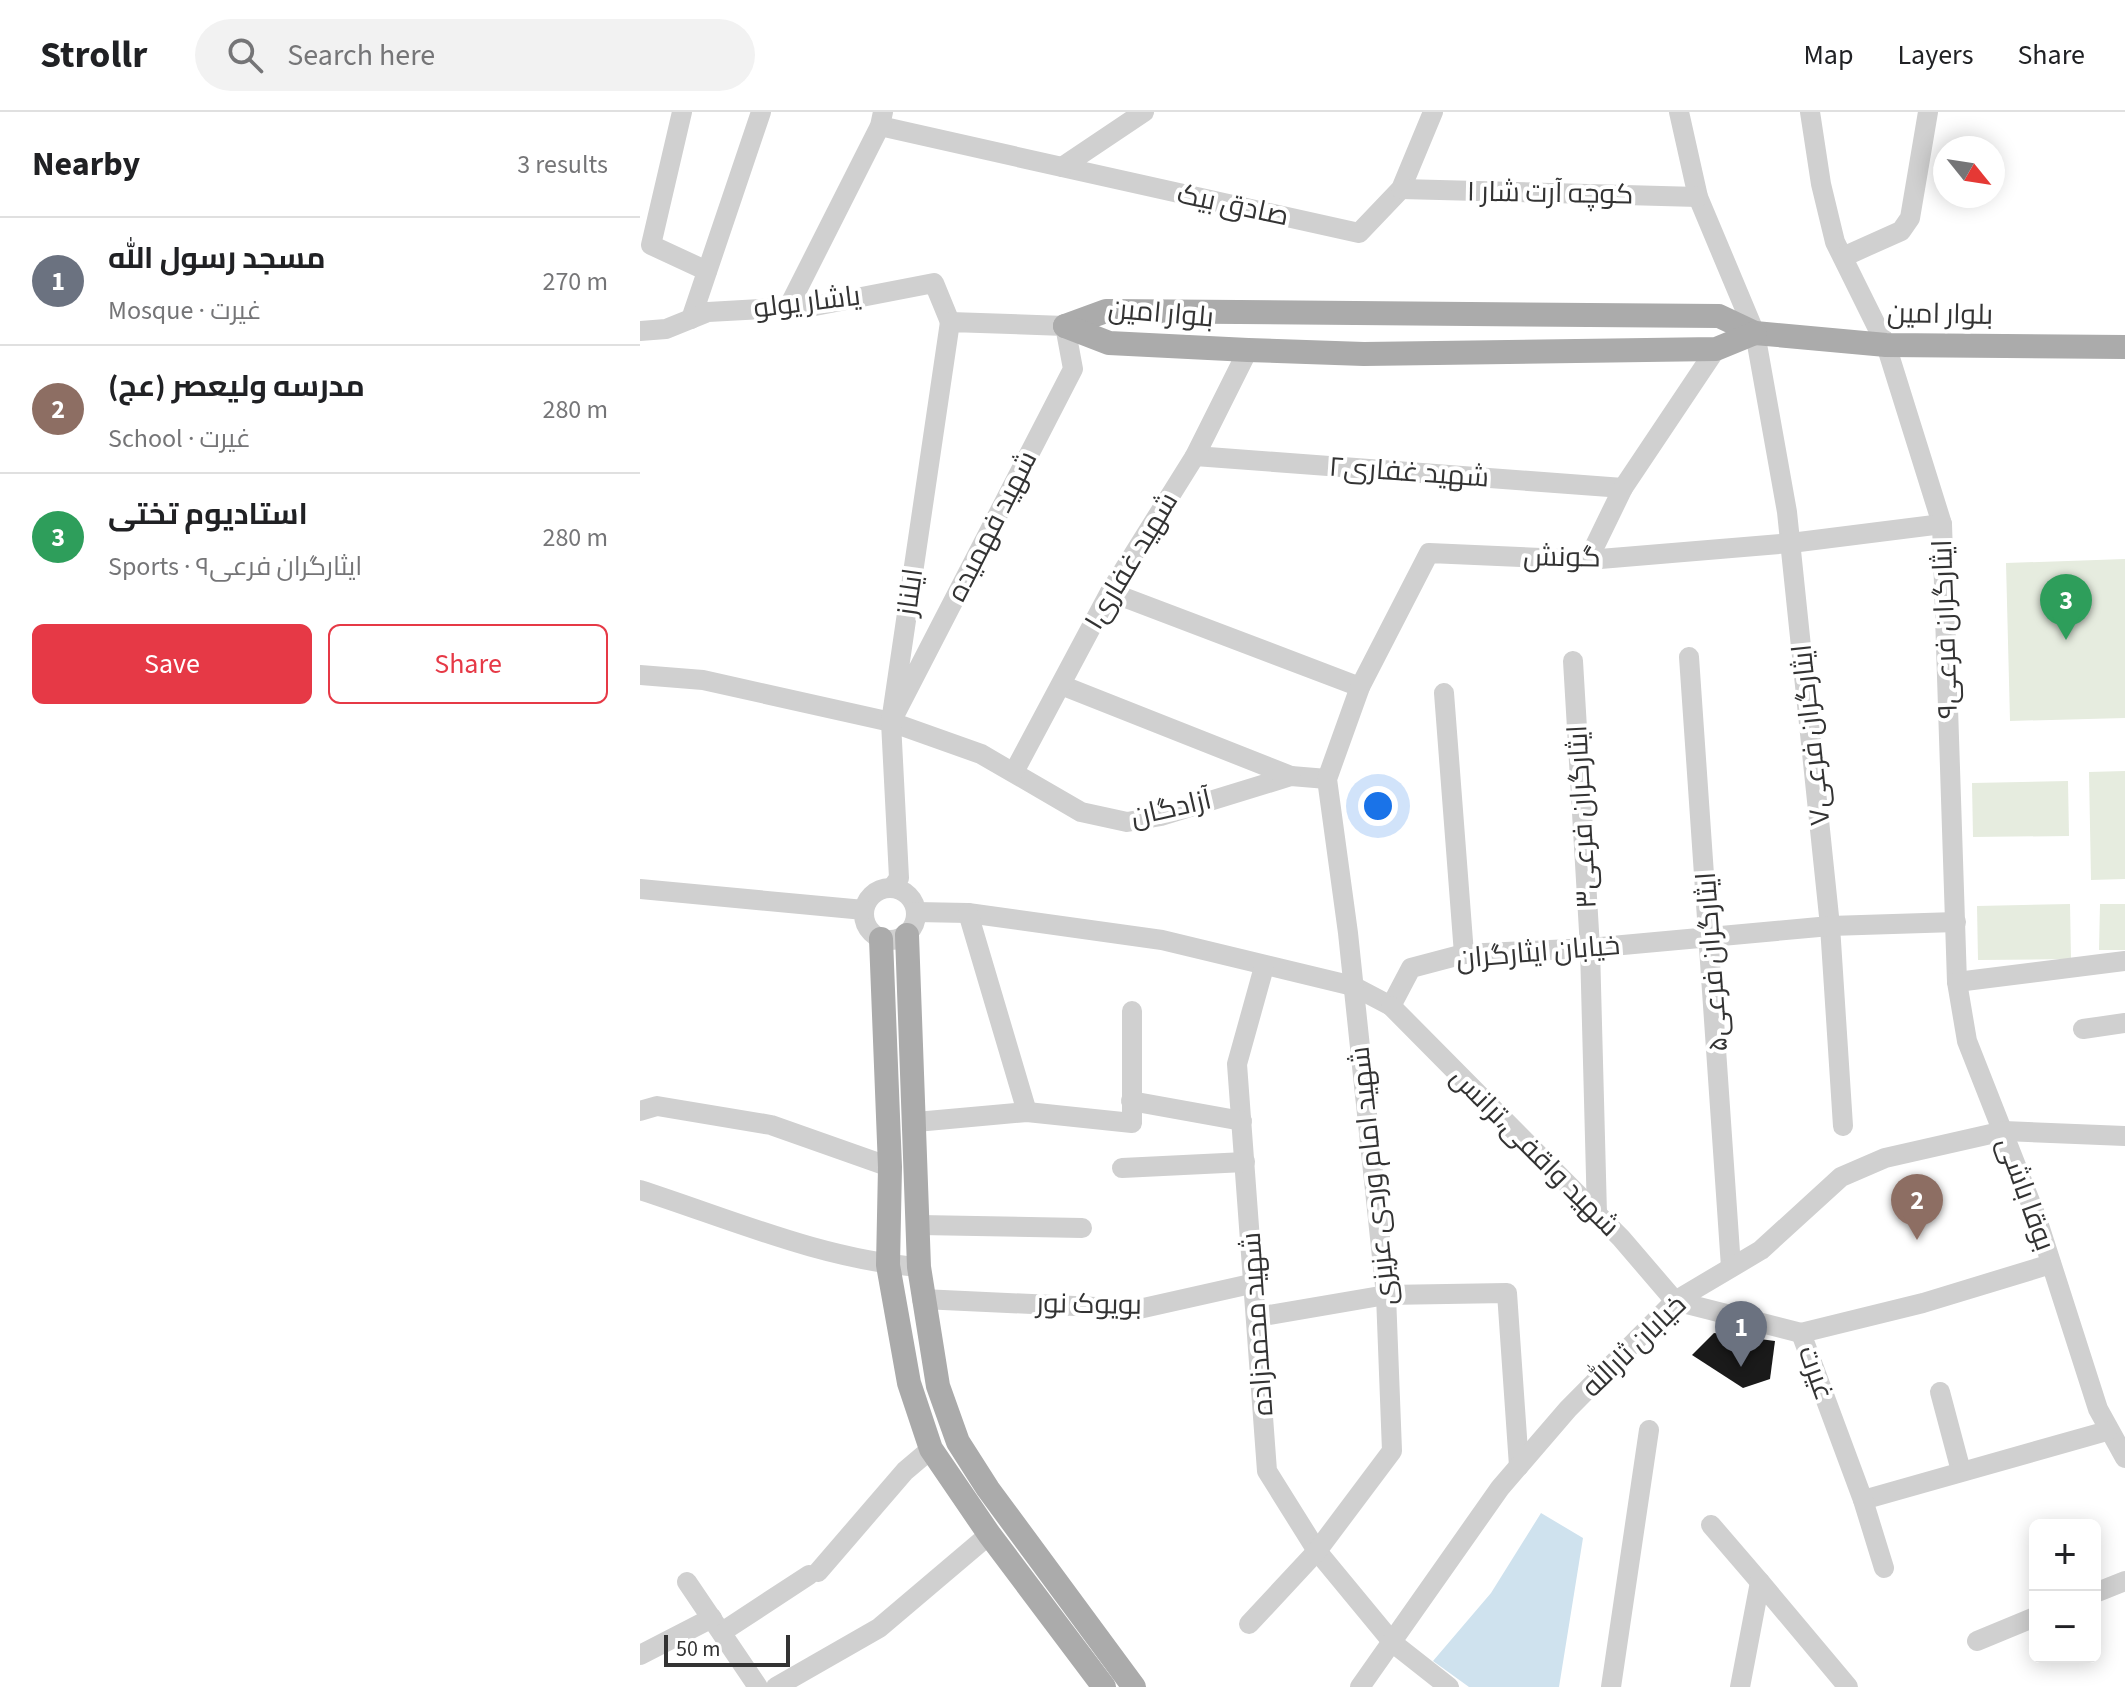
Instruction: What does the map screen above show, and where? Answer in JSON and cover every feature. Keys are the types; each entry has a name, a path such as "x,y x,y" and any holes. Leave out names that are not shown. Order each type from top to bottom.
{"main road":[{"name":"بلوار امین","path":"1065,326 1106,311 1719,316 1755,333 1886,345 2125,347"},
{"name":"بلوار امین","path":"1065,326 1109,343 1364,354 1716,349 1755,333"},
{"path":"912,924 919,1267 938,1386 958,1442 1015,1527 1134,1687"},
{"path":"881,939 890,1167 888,1265 909,1383 931,1449 998,1546 1104,1687"}],"street":[{"path":"682,112 651,245 707,271"},
{"path":"691,319 761,112"},
{"path":"788,308 882,119 1062,167 1144,112"},
{"name":"صادق بیک","path":"1062,167 1359,233 1401,189 1433,112"},
{"name":"ایثارگران فرعی۷","path":"1679,112 1698,197 1755,333 1791,543 1830,926 1843,1126"},
{"name":"ایثارگران فرعی۹","path":"1810,112 1821,184 1835,242 1886,345 1942,524 1956,922"},
{"path":"1843,257 1901,231 1910,218 1928,112"},
{"name":"کوچه آرت شار ۱","path":"1401,189 1698,197"},
{"name":"یاشار یولو","path":"640,331 666,329 708,312 815,306 934,283 950,322"},
{"path":"950,322 1065,326"},
{"name":"ایلناز","path":"892,888 899,878 891,722 950,322"},
{"name":"شهید فهمیده","path":"891,722 1073,369 1065,326"},
{"path":"1588,560 1623,488 1716,349"},
{"name":"شهید غفاری۱","path":"1014,772 1110,592 1195,456 1248,350"},
{"name":"شهید غفاری۲","path":"1195,456 1623,488"},
{"name":"گونش","path":"1327,779 1360,687 1429,553 1588,560 1791,543 1942,524"},
{"path":"1110,592 1360,687"},
{"name":"ایثارگران فرعی۵","path":"1689,657 1711,937 1731,1267"},
{"name":"ایثارگران فرعی۳","path":"1573,661 1590,948 1597,1214"},
{"path":"640,675 703,680 891,722"},
{"path":"1061,685 1291,776"},
{"path":"1444,693 1464,954"},
{"name":"آزادگان","path":"891,722 950,741 1014,772 1081,812 1127,822 1161,816 1291,776 1327,779"},
{"name":"شهید امام وردی عزیزی","path":"1249,1624 1317,1551 1392,1451 1386,1295 1327,779"},
{"path":"912,924 909,895 892,888 875,892 864,910 869,931 881,939 892,941 912,924 968,913 1162,940 1353,986 1391,1006"},
{"path":"640,889 864,910"},
{"path":"968,913 1027,1112"},
{"name":"خیابان ایثارگران","path":"1391,1006 1411,968 1464,954 1590,948 1830,926 1956,922"},
{"name":"بوقا باشی","path":"1956,922 1957,982 1967,1041 2004,1131 2107,1431 2125,1458"},
{"path":"1957,982 2125,961"},
{"name":"شهید محمدزاده","path":"1264,967 1237,1064 1267,1471 1317,1551 1393,1643 1449,1687"},
{"name":"شهید واقفی،ترانس","path":"1391,1006 1597,1214 1675,1301"},
{"path":"916,1122 1027,1112 1132,1123 1132,1011"},
{"path":"2083,1029 2125,1023"},
{"path":"1131,1101 1242,1121"},
{"path":"640,1111 657,1106 771,1125 890,1167"},
{"name":"خیابان ثارالله","path":"1360,1687 1500,1488 1568,1409 1675,1301 1761,1250 1841,1177 1885,1158 2004,1131 2125,1136"},
{"path":"1122,1168 1245,1162"},
{"path":"640,1190 803,1243 888,1265 919,1267"},
{"path":"920,1225 1082,1228"},
{"name":"غیرت","path":"1884,1568 1863,1500 1801,1333 1923,1303 2051,1264"},
{"name":"بویوک نور","path":"922,1299 1139,1309 1255,1283"},
{"path":"1257,1317 1386,1295 1507,1293 1519,1466"},
{"path":"1675,1301 1801,1333"},
{"path":"1940,1392 1961,1471"},
{"path":"1611,1687 1649,1430"},
{"path":"1863,1500 2107,1431"},
{"path":"640,1655 717,1625 813,1574 905,1471 931,1449"},
{"path":"1711,1525 1848,1687"},
{"path":"776,1687 879,1628 984,1539"},
{"path":"2100,1591 2125,1581"},
{"path":"687,1582 758,1687"},
{"path":"1740,1687 1760,1582"},
{"path":"1977,1641 2029,1619"}],"shaded area":[{"path":"2125,559 2125,718 2010,721 2006,563"},
{"path":"2125,771 2125,879 2091,880 2089,772"},
{"path":"2068,781 2069,836 1973,837 1972,783"},
{"path":"2070,904 2071,959 1978,960 1977,906"},
{"path":"2100,904 2125,904 2125,950 2099,950"}],"water":[{"path":"1541,1513 1583,1538 1559,1687 1469,1687 1433,1661 1491,1593"}],"building":[{"path":"1714,1333 1775,1341 1770,1379 1743,1388 1692,1355"}],"place":[{"name":"استادیوم تختی","path":"2066,640"},
{"name":"مدرسه ولیعصر (عج)","path":"1917,1240"},
{"name":"مسجد رسول الله","path":"1741,1367"}]}
